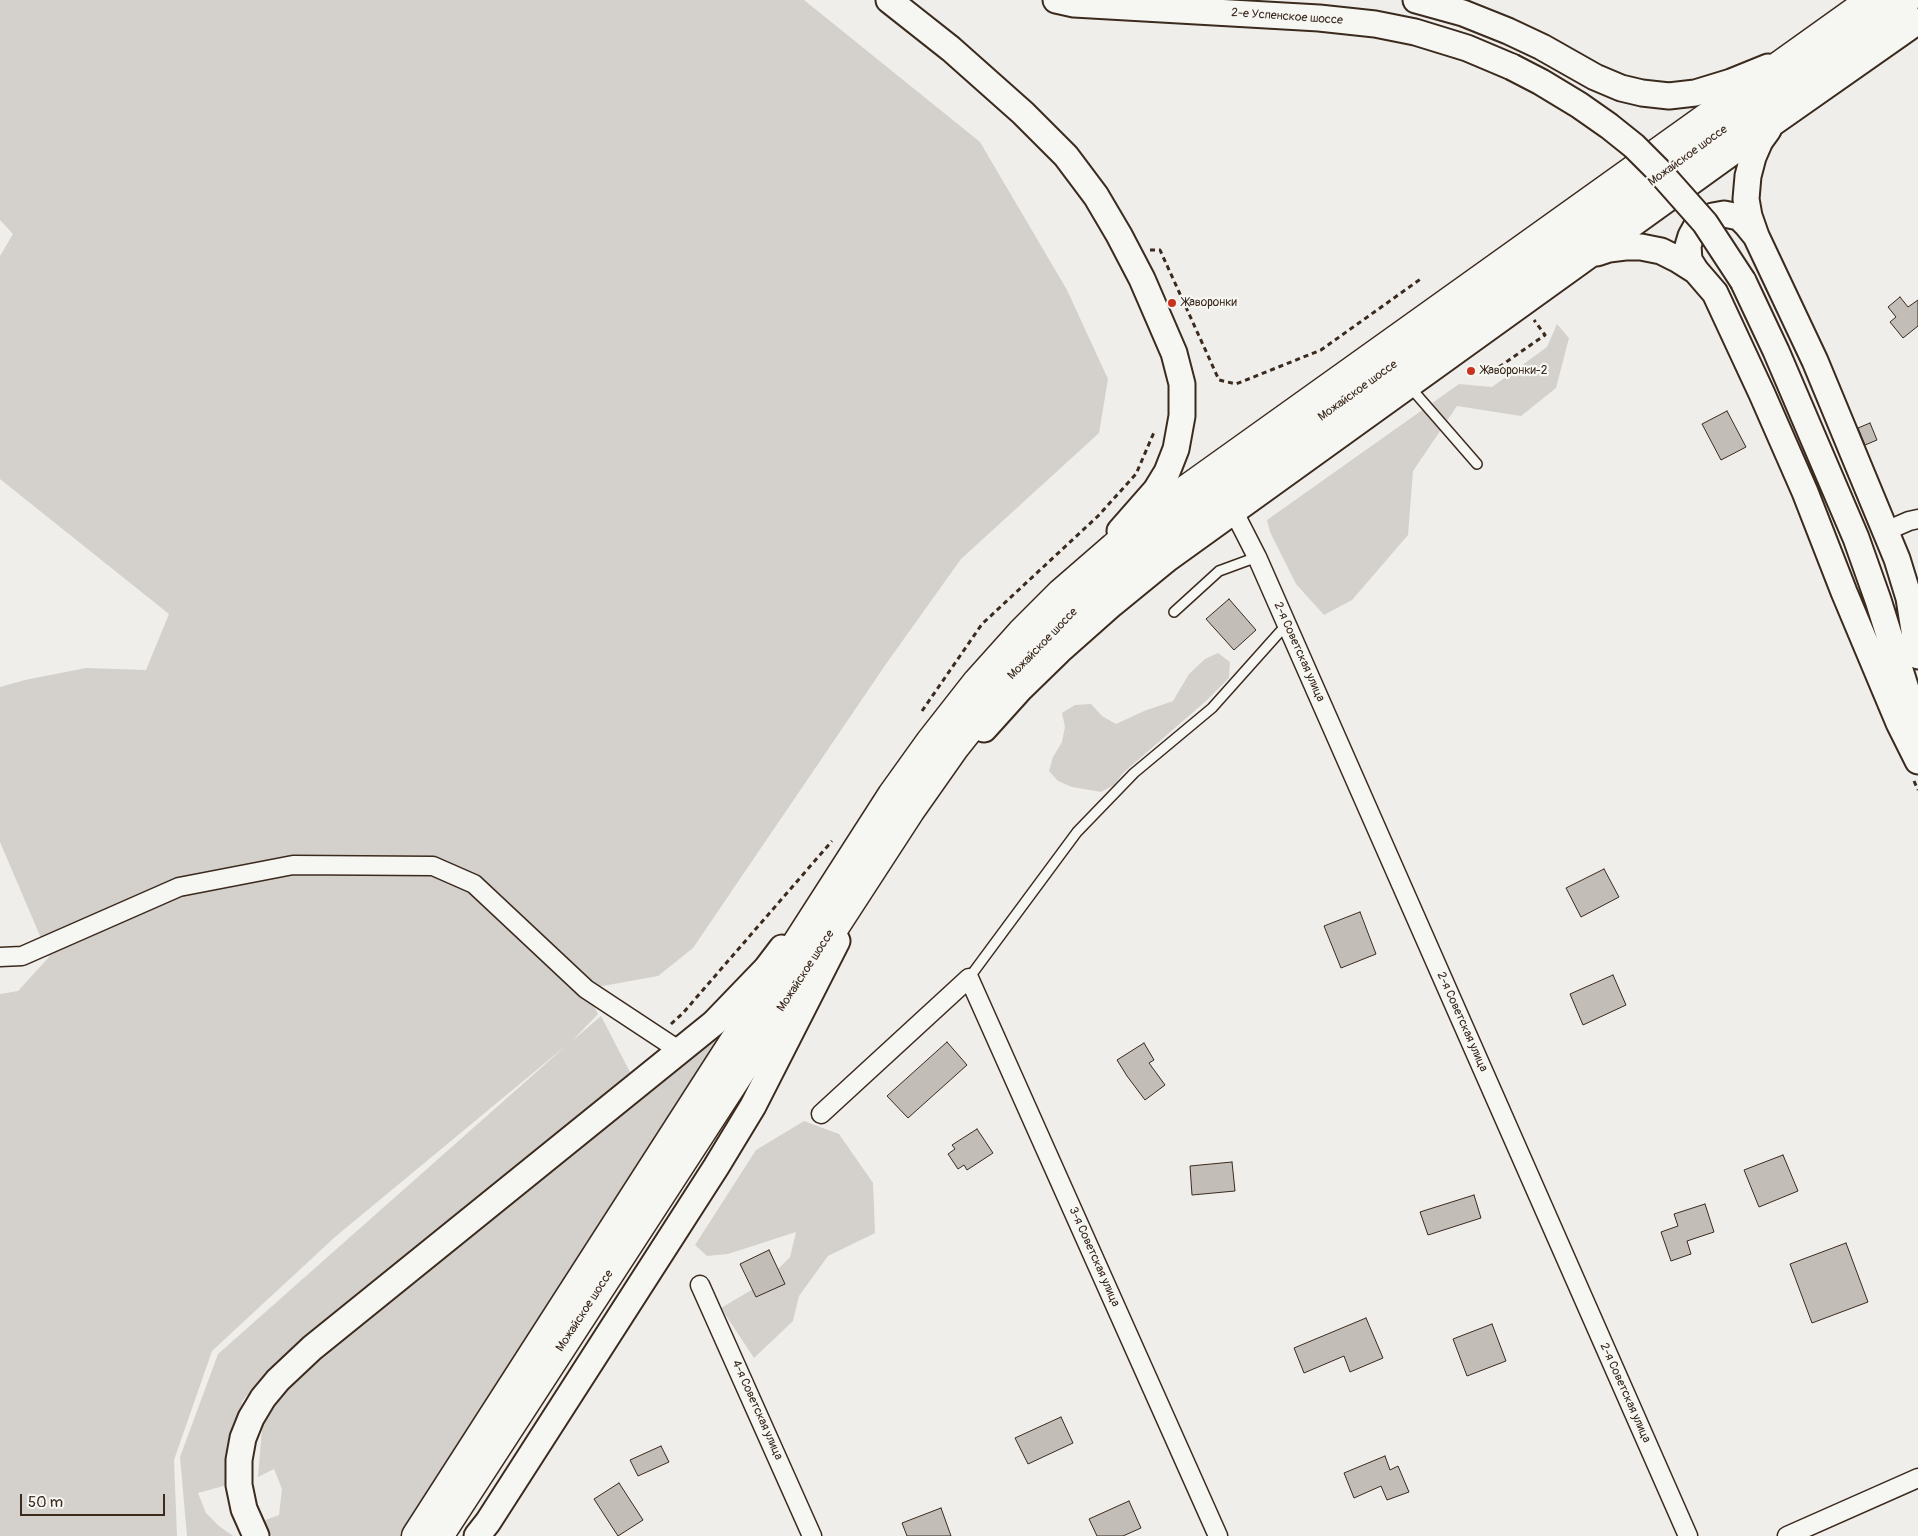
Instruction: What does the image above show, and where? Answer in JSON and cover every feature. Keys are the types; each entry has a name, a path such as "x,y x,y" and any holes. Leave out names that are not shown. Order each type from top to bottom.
{"main road":[{"path":"889,0 951,49 1023,113 1066,156 1096,196 1119,235 1142,279 1174,353 1182,384 1182,416 1176,449 1167,472 1156,490 1134,517 1061,593"},
{"name":"2-е Успенское шоссе","path":"1056,0 1074,4 1319,18 1374,24 1415,32 1467,48 1512,67 1541,82 1579,105 1634,146 1705,223 1743,281 1776,351 1856,538 1878,600 1918,727"},
{"path":"1416,0 1463,13 1508,31 1542,46 1595,77 1620,88 1642,94 1669,96 1695,93 1760,71 1799,51"},
{"name":"Можайское шоссе","path":"416,1536 892,794 977,682 1021,633 1061,593 1114,547 1184,491 1871,0"},
{"name":"Можайское шоссе","path":"439,1536 855,852 910,811 955,747 1001,689 1077,608 1127,562 1196,507 1906,0"},
{"path":"910,811 1021,688 1112,604 1167,558 1774,122 1918,21"},
{"path":"1774,122 1760,141 1746,182 1749,216 1756,236 1811,352 1897,559 1909,598 1918,656"},
{"path":"1756,236 1739,217 1724,214 1714,216 1704,220 1696,227 1691,236 1688,246 1690,260 1696,271 1715,293 1762,394 1805,492 1873,662 1918,761"},
{"path":"1585,258 1609,249 1641,247 1661,251 1696,271"},
{"path":"256,1536 244,1509 239,1485 239,1460 246,1431 263,1398 290,1367 714,1023 766,969 855,852"},
{"path":"477,1536 488,1522 716,1167 753,1106 855,852"}],"street":[{"name":"2-я Советская улица","path":"1233,510 1258,557 1688,1536"},
{"path":"1886,531 1918,519"},
{"path":"0,957 22,956 179,887 293,865 433,866 474,884 586,989 680,1052"},
{"path":"820,1114 969,978"},
{"name":"3-я Советская улица","path":"969,978 1218,1536"},
{"name":"4-я Советская улица","path":"700,1285 812,1536"},
{"path":"1787,1536 1918,1478"}],"lane":[{"path":"1408,385 1477,464"},
{"path":"1174,612 1219,571 1258,557"},
{"path":"969,978 1077,832 1134,774 1212,708 1287,624"}],"path":[{"path":"1144,250 1160,250 1219,380 1236,384 1321,350 1422,278"},
{"path":"1499,367 1545,335 1534,319"},
{"path":"921,713 982,624 1098,516 1136,474 1155,432 1156,424"},
{"path":"656,1035 683,1014 855,852"}],"shaded area":[{"path":"0,0 804,0 980,142 1067,290 1108,379 1099,433 961,559 886,664 693,948 658,976 586,989 598,1014 571,1042 601,1016 632,1076 278,1361 243,1400 227,1452 227,1485 198,1493 206,1513 233,1536 187,1536 180,1457 218,1354 568,1044 335,1237 212,1351 174,1460 177,1536 0,1536 0,994 18,991 49,957 0,842 0,687 86,668 146,670 169,614 0,479 0,256 13,234 0,220"},
{"path":"1557,324 1569,338 1556,388 1521,416 1457,406 1413,471 1408,535 1352,600 1324,615 1296,584 1270,532 1267,520 1459,384 1492,387 1547,347"},
{"path":"1218,653 1230,662 1229,678 1206,701 1123,773 1114,785 1101,792 1072,787 1058,781 1049,771 1053,757 1062,742 1065,727 1062,713 1075,705 1091,704 1102,716 1116,724 1144,711 1173,701 1189,674 1205,659"},
{"path":"741,1009 407,1536 272,1536 263,1521 279,1515 282,1489 274,1469 258,1477 263,1416 296,1373"},
{"path":"804,1121 839,1134 873,1183 875,1233 828,1256 799,1296 793,1321 754,1358 721,1308 765,1282 790,1257 796,1232 728,1254 707,1256 695,1245 756,1150"}],"building":[{"path":"1900,297 1908,307 1918,300 1918,326 1903,338 1890,322 1896,317 1888,307"},
{"path":"1727,411 1746,447 1721,460 1702,424"},
{"path":"1870,423 1877,440 1865,445 1858,428"},
{"path":"1229,599 1256,630 1234,650 1206,619"},
{"path":"1604,869 1619,897 1581,917 1566,888"},
{"path":"1360,912 1376,954 1341,968 1324,926"},
{"path":"1613,975 1626,1005 1583,1025 1570,994"},
{"path":"947,1042 967,1065 908,1118 887,1096"},
{"path":"1144,1043 1154,1060 1149,1063 1165,1085 1145,1100 1117,1060"},
{"path":"977,1129 993,1153 967,1170 964,1165 958,1169 948,1154 955,1149 952,1145"},
{"path":"1783,1155 1798,1191 1759,1207 1744,1170"},
{"path":"1232,1162 1235,1191 1192,1195 1190,1166"},
{"path":"1474,1195 1481,1218 1428,1235 1420,1212"},
{"path":"1705,1204 1714,1232 1687,1241 1691,1254 1671,1261 1661,1232 1678,1226 1674,1214"},
{"path":"1846,1243 1868,1302 1812,1323 1790,1264"},
{"path":"769,1250 785,1284 756,1297 740,1264"},
{"path":"1366,1318 1383,1358 1350,1372 1344,1356 1304,1373 1294,1348"},
{"path":"1492,1324 1506,1361 1467,1376 1453,1339"},
{"path":"1061,1417 1073,1443 1028,1464 1015,1438"},
{"path":"661,1446 669,1462 638,1476 630,1460"},
{"path":"1385,1456 1390,1470 1398,1466 1409,1492 1387,1500 1381,1486 1354,1498 1344,1473"},
{"path":"619,1483 643,1520 618,1536 594,1499"},
{"path":"1129,1501 1141,1528 1123,1536 1097,1536 1089,1519"},
{"path":"941,1508 951,1536 907,1536 902,1523"}],"place":[{"name":"Жаворонки","path":"1172,303"},
{"name":"Жаворонки-2","path":"1471,371"}]}
